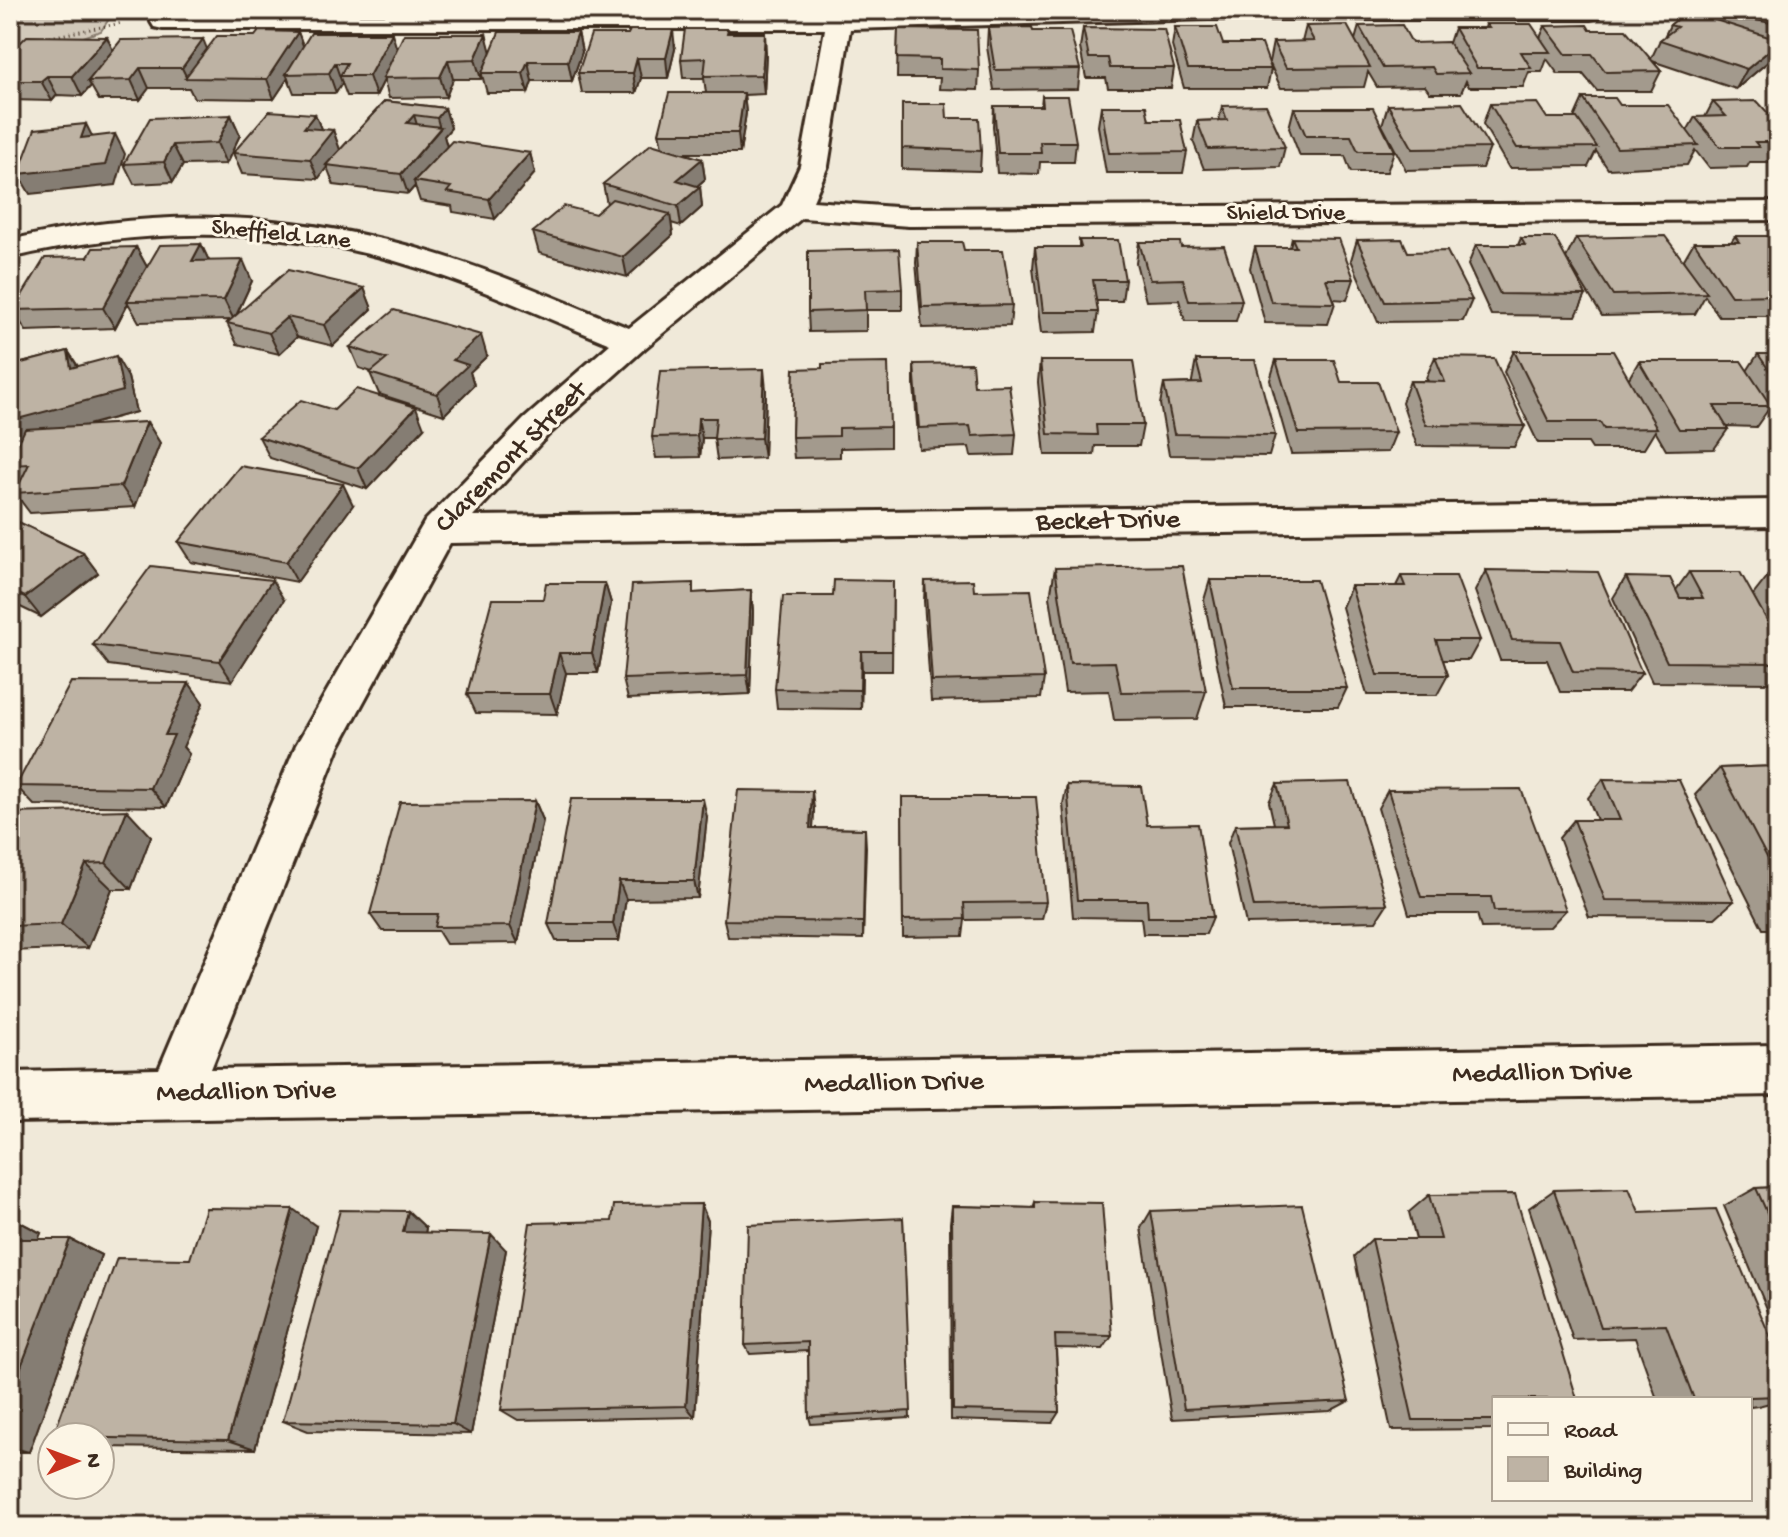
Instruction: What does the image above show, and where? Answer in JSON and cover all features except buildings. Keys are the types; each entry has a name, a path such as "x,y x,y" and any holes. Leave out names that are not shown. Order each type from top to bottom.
{"street":[{"path":"163,16 1589,11"},
{"name":"Claremont Street","path":"175,1094 318,745 438,530 536,427 633,341 795,209 814,166 839,16"},
{"name":"Shield Drive","path":"795,209 909,217 1778,211"},
{"name":"Sheffield Lane","path":"10,249 44,240 165,227 240,227 347,239 446,268 633,341"},
{"name":"Becket Drive","path":"438,530 1778,513"},
{"name":"Medallion Drive","path":"10,1097 1778,1070"}],"path":[{"path":"47,38 163,16"}],"shaded area":[{"path":"10,10 115,10 101,31 39,52 10,80"}]}
